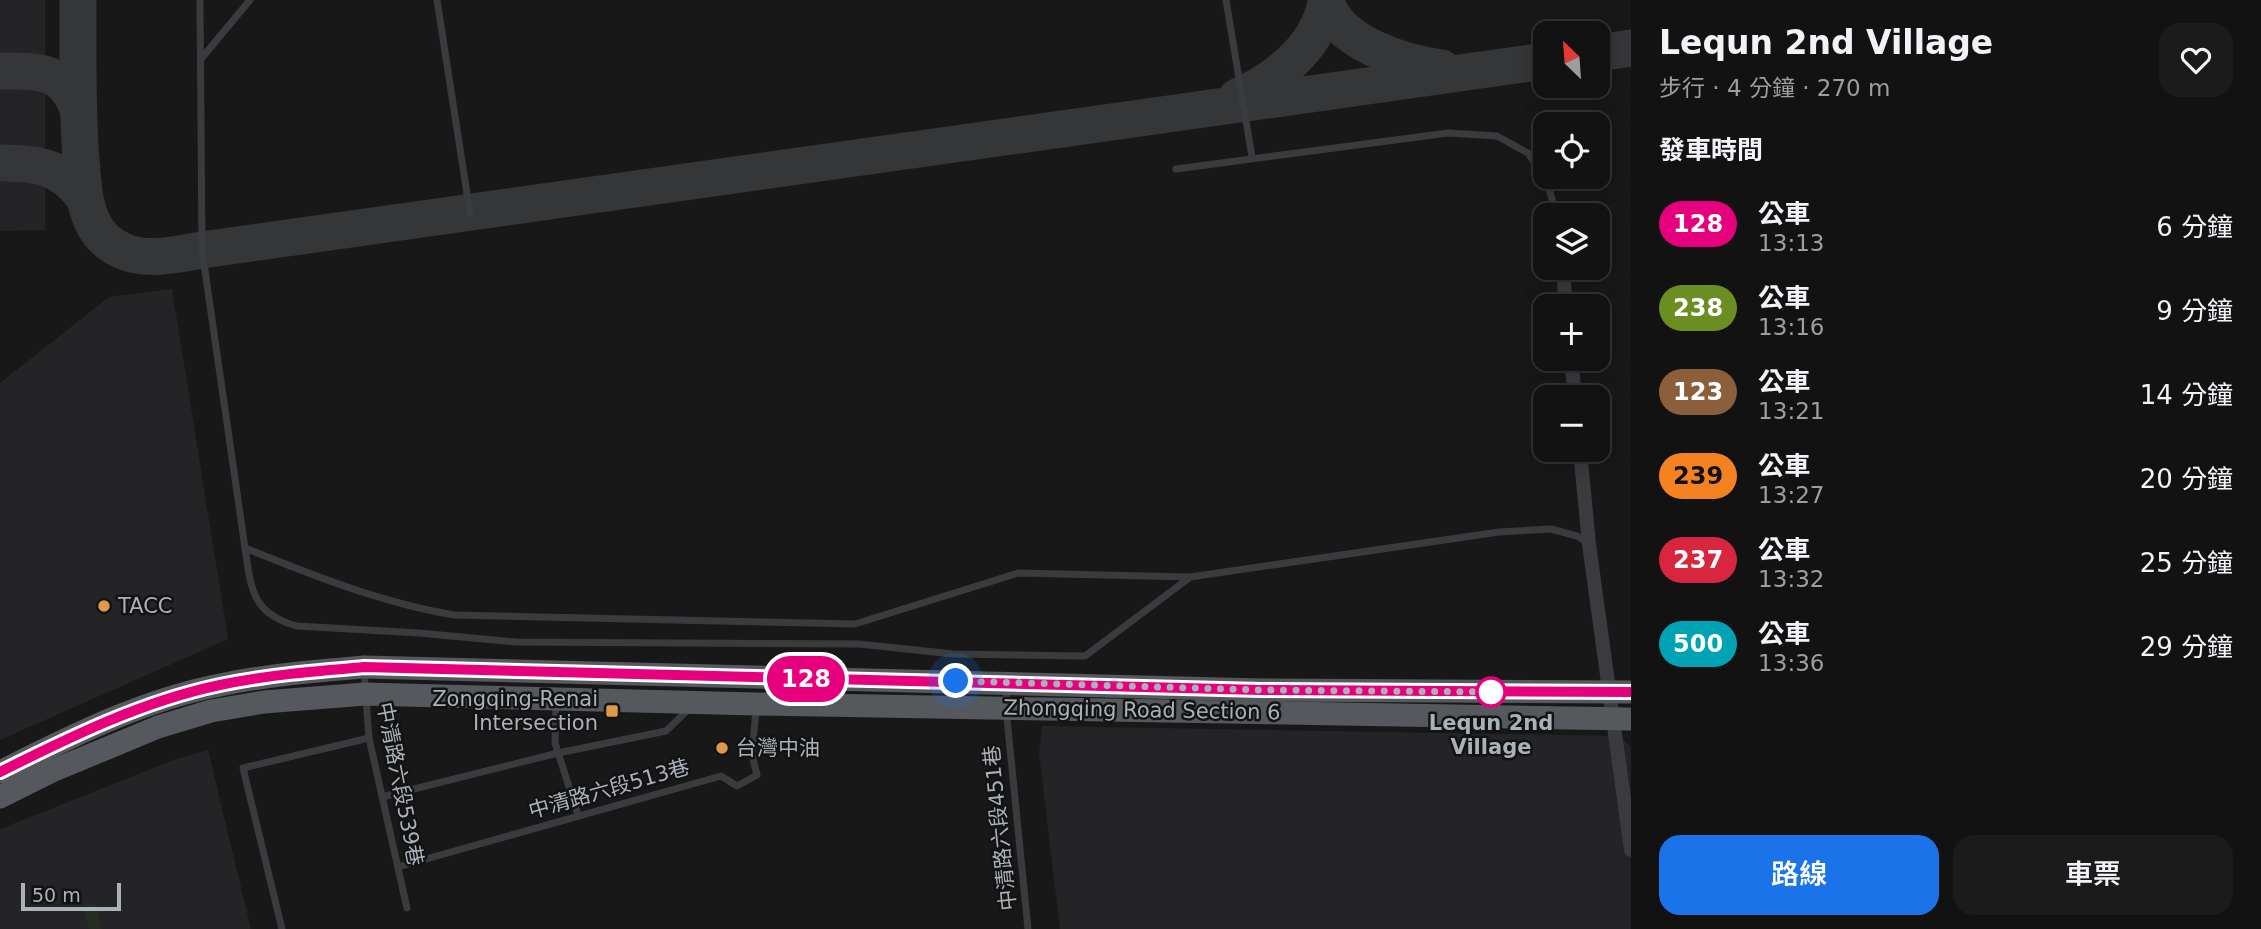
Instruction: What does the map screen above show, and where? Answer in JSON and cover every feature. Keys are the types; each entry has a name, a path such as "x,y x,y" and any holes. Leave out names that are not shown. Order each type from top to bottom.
{"main road":[{"name":"Zhongqing Road Section 6","path":"0,772 70,737 154,703 218,685 277,675 364,667 1249,690 1620,692"},
{"name":"Zhongqing Road Section 6","path":"0,797 158,727 211,711 264,702 365,694 756,704 1622,719"}],"street":[{"path":"1564,285 1565,294"},
{"path":"1581,462 1589,544 1620,692 1631,850"}],"lane":[{"path":"200,0 202,250 244,548 251,585 257,601 268,614 297,626 516,642 859,644 953,654 1085,656 1190,577"},
{"path":"200,60 250,0"},
{"path":"437,0 470,213"},
{"path":"1226,0 1252,157"},
{"path":"1176,169 1448,133 1497,136 1528,153 1546,183 1553,203"},
{"path":"1563,280 1564,285"},
{"path":"244,548 305,572 417,609 454,615 855,624 1018,573 1190,577 1499,532 1551,529 1577,536 1589,544"},
{"name":"中清路六段539巷","path":"364,667 369,738 407,908"},
{"name":"中清路六段451巷","path":"1007,682 1006,708 1028,929"},
{"path":"556,698 555,743 578,815"},
{"name":"中清路六段513巷","path":"382,797 558,753 666,731 697,702"},
{"name":"中清路六段513巷","path":"398,867 721,776 737,786 757,775 752,755 756,704"},
{"path":"282,929 243,768 369,738"}],"shaded area":[{"path":"0,0 45,0 45,230 0,231"},
{"path":"172,289 228,639 0,740 0,383 109,297"},
{"path":"1042,726 1619,736 1631,747 1631,929 1060,929 1039,753"},
{"path":"208,750 251,929 0,929 0,829 176,759"},
{"path":"95,903 102,929 89,929 82,906"}],"taxiway":[{"path":"78,0 80,140 87,208 95,228 109,243 132,254 152,257 1533,63"},
{"path":"1326,0 1332,15 1357,39 1391,56 1442,68"},
{"path":"1237,97 1267,81 1293,60 1314,34 1326,3"},
{"path":"1610,51 1631,48"},
{"path":"0,71 37,72 57,79 65,86 78,109"},
{"path":"0,163 48,168 67,179 84,198"}],"bus line":[{"name":"128","path":"0,772 70,737 154,703 218,685 277,675 364,667 1261,690 1631,692"}],"place":[{"name":"TACC","path":"104,606"},
{"name":"Lequn 2nd Village","path":"1491,692"},
{"name":"Zongqing-Renai Intersection","path":"612,711"},
{"name":"台灣中油","path":"722,748"}],"route":[{"path":"956,681 1261,690 1491,692"}]}
